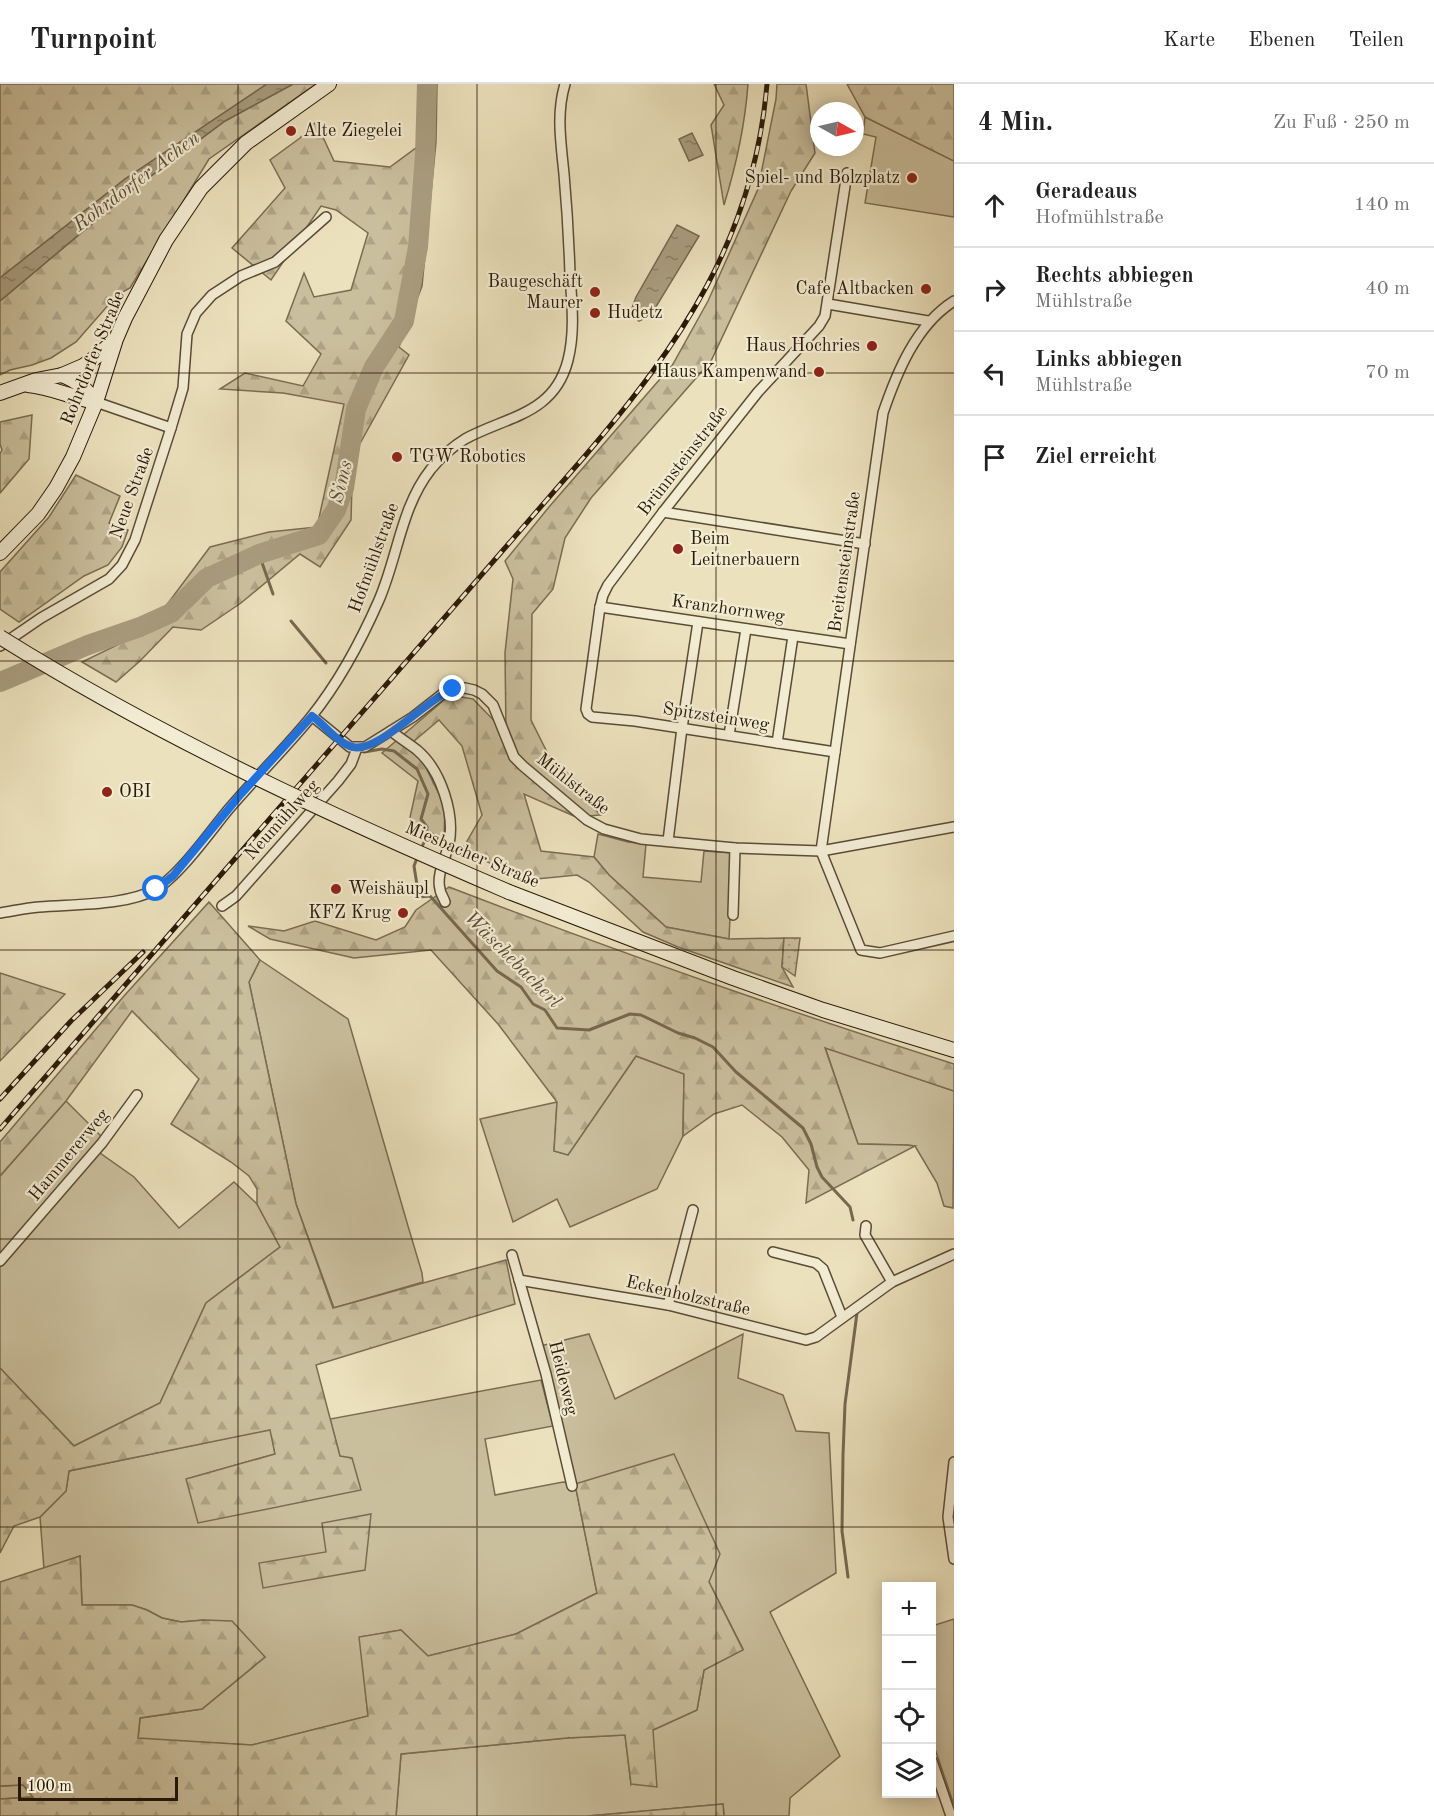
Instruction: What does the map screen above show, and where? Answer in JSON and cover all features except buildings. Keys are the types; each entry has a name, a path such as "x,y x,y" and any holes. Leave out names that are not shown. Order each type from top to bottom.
{"main road":[{"name":"Rohrdorfer Straße","path":"0,553 38,514 56,488 73,457 96,402 125,318 166,240 201,188 246,143 329,84"},
{"path":"0,393 36,380 62,375 96,357 116,339"},
{"path":"62,375 84,387 96,402"},
{"path":"24,385 41,386 78,399 96,402"},
{"name":"Miesbacher Straße","path":"0,637 104,699 208,754 422,855 508,892 733,978 823,1010 954,1050"}],"street":[{"name":"Hofmühlstraße","path":"0,913 141,896 156,889 173,876 241,794 312,716 352,656 381,596 409,508 420,485 432,468 444,454 467,438 531,411 555,388 563,374 571,343 573,320 558,114 565,84"},
{"name":"Brünnsteinstraße","path":"592,717 586,709 603,595 663,512 758,392 819,326 825,316 847,173"},
{"name":"Neue Straße","path":"0,646 41,618 109,579 122,565 135,540 183,388 187,334 196,313 212,295 231,282 276,262 326,217"},
{"name":"Breitensteinstraße","path":"820,851 883,413 905,358 928,321 954,301"},
{"path":"828,304 928,321"},
{"name":"Neue Straße","path":"96,402 171,428"},
{"path":"663,512 865,544"},
{"name":"Kranzhornweg","path":"600,607 850,644"},
{"path":"668,841 698,622"},
{"path":"729,735 746,629"},
{"path":"777,743 793,636"},
{"name":"Mühlstraße","path":"357,748 365,747 391,731 445,692 465,688 482,694 493,705 514,757 587,820 604,830 641,839 735,848 820,851 954,827"},
{"path":"312,716 350,747 357,748"},
{"name":"Spitzsteinweg","path":"592,717 682,728 835,752"},
{"path":"391,731 419,752 440,781 445,792 449,813 450,841 439,881 440,890 446,902"},
{"name":"Neumühlweg","path":"222,906 236,896 338,781 351,764 357,748"},
{"path":"732,915 735,848"},
{"path":"820,851 861,950 880,953 954,936"},
{"name":"Hammererweg","path":"0,1261 102,1143 137,1095"},
{"path":"668,1305 693,1209"},
{"path":"866,1226 864,1235 892,1282"},
{"path":"773,1252 816,1263 823,1269 842,1317"},
{"name":"Eckenholzstraße","path":"519,1280 668,1305 806,1340 816,1337 892,1282 954,1254"},
{"name":"Heideweg","path":"512,1255 546,1374 572,1486"},
{"path":"954,1462 948,1517 954,1559"},
{"path":"936,1773 951,1816"}],"green space":[{"path":"0,84 267,84 125,179 0,278"},
{"path":"293,84 316,84 209,159 130,288 117,295 76,342 51,358 0,375 0,301 131,191 225,121"},
{"path":"420,84 437,84 436,142 422,286 399,347 409,355 357,449 352,484 351,520 320,567 300,554 241,603 201,630 173,627 116,682 82,662 148,630 210,547 269,532 317,527 344,404 283,393 220,389 245,373 303,386 321,354 286,321 304,273 314,297 351,290 368,233 336,210 321,206 271,280 232,248 285,188 270,160 300,138 316,122 334,161 390,167 417,147"},
{"path":"714,84 748,84 745,115 724,205 711,125 724,105"},
{"path":"777,84 806,84 810,115 810,156 813,156 791,191 711,361 591,498 565,538 553,589 532,614 531,720 551,760 583,786 581,797 601,815 576,817 524,794 541,851 594,857 609,875 666,927 729,939 784,938 782,967 793,987 678,947 643,932 589,882 577,875 526,880 462,850 482,815 462,746 439,720 413,742 445,806 444,839 409,822 418,781 382,753 450,695 473,699 506,733 505,653 513,579 505,561 673,364 708,301 758,189"},
{"path":"847,84 954,84 954,161 865,117 864,102 857,102"},
{"name":"Spiel- und Bolzplatz","path":"865,117 954,161 954,217 865,203 876,137 864,134"},
{"path":"32,415 29,459 0,493 0,454 2,450 0,422"},
{"path":"76,475 120,496 109,523 128,530 122,547 108,565 84,576 19,622 0,609 0,572 49,517"},
{"path":"598,834 646,844 643,877 701,882 704,851 733,853 729,939 666,927 609,875 594,857"},
{"path":"449,887 700,979 954,1064 954,1091 825,1048 858,1144 915,1146 806,1203 809,1170 782,1137 742,1105 714,1114 683,1136 684,1074 636,1056 568,1155 554,1151 557,1102 498,1024 431,950 354,958 270,939 248,926 284,931 315,921 376,940 405,927 416,910"},
{"path":"209,902 260,960 249,982 296,1204 333,1308 506,1260 515,1304 316,1365 340,1456 352,1458 361,1490 198,1523 186,1479 275,1454 270,1430 69,1471 66,1491 40,1517 14,1526 0,1553 0,1368 74,1446 160,1403 206,1303 280,1247 257,1204 257,1189 249,1176 171,1124 199,1079 132,1011 66,1101 0,1176 0,1142 124,996"},
{"path":"784,938 800,938 795,976 782,967"},
{"path":"260,960 348,1019 423,1282 334,1308 296,1204 249,982"},
{"path":"0,973 65,994 0,1061"},
{"path":"825,1047 954,1091 953,1208 944,1206 937,1183 915,1146 858,1144"},
{"path":"636,1056 684,1074 683,1136 657,1189 570,1227 557,1199 513,1222 480,1119 557,1102 554,1151 568,1155"},
{"path":"66,1101 102,1137 93,1148 134,1177 179,1228 234,1182 257,1204 280,1247 206,1303 160,1403 74,1446 0,1368 0,1176"},
{"path":"589,1334 615,1399 743,1334 738,1378 783,1395 796,1431 829,1433 836,1573 770,1612 840,1756 790,1798 789,1816 724,1816 723,1804 588,1816 396,1816 401,1754 567,1738 625,1735 631,1784 653,1730 697,1710 704,1670 743,1649 709,1582 575,1484 597,1593 516,1634 428,1656 401,1630 360,1637 368,1716 252,1745 138,1739 140,1718 202,1709 265,1657 204,1620 181,1622 162,1618 132,1605 82,1605 80,1556 44,1569 40,1517 66,1491 69,1471 271,1429 275,1454 187,1479 340,1457 330,1419 541,1380 553,1426 485,1439 495,1495 563,1482 574,1484 540,1346"},
{"path":"674,1454 720,1554 709,1582 743,1650 704,1670 697,1710 653,1730 657,1787 631,1784 625,1735 567,1738 401,1754 396,1816 0,1816 0,1799 33,1797 23,1785 0,1786 0,1582 80,1556 82,1605 132,1605 162,1618 181,1622 232,1621 265,1657 202,1709 140,1718 138,1738 252,1745 368,1716 359,1637 401,1630 428,1656 516,1634 597,1593 575,1484"},
{"path":"371,1514 365,1570 263,1588 259,1563 326,1552 322,1523"},
{"path":"954,1619 954,1805 936,1752 936,1625"},
{"path":"23,1785 33,1797 0,1799 0,1786"},
{"path":"723,1804 724,1816 588,1816"}],"water":[{"name":"Rohrdorfer Achen","path":"267,84 293,84 225,121 131,191 0,301 0,278 125,179"},
{"path":"692,133 703,155 689,161 679,139"},
{"path":"677,225 699,236 651,315 639,321 630,314 636,297"}],"waterway":[{"name":"Sims","path":"0,682 171,613 207,578 259,554 319,535 336,510 344,488 356,409 374,367 404,321 418,247 425,155 427,84"},
{"path":"259,554 273,594"},
{"path":"291,621 326,663"},
{"name":"Wäschebacherl","path":"364,752 382,749 394,751 417,769 428,794 421,819 427,827 426,838 421,849"},
{"name":"Wäschebacherl","path":"417,858 414,866 417,885"},
{"name":"Wäschebacherl","path":"419,897 430,896 497,971 521,987 533,1004 545,1010 557,1028 589,1030 630,1014 641,1015 713,1047 736,1072 803,1128 822,1177 850,1207 853,1220"},
{"path":"848,1577 842,1531 843,1455 845,1404 857,1313"}],"railway":[{"path":"0,1129 584,457 652,373 681,330 707,285 729,239 747,191 759,139 767,84"},
{"path":"0,1099 71,1021 143,952"}],"place":[{"name":"Alte Ziegelei","path":"291,131"},
{"name":"Spiel- und Bolzplatz","path":"912,178"},
{"name":"Cafe Altbacken","path":"926,289"},
{"name":"Baugeschäft Maurer","path":"595,292"},
{"name":"Hudetz","path":"595,313"},
{"name":"Haus Hochries","path":"872,346"},
{"name":"Haus Kampenwand","path":"819,372"},
{"name":"TGW Robotics","path":"397,457"},
{"name":"Beim Leitnerbauern","path":"678,549"},
{"name":"OBI","path":"107,792"},
{"name":"Weishäupl","path":"336,889"},
{"name":"KFZ Krug","path":"403,913"}],"route":[{"path":"156,889 173,876 241,794 312,716 350,747 365,747 413,717 445,692 453,689"}]}
